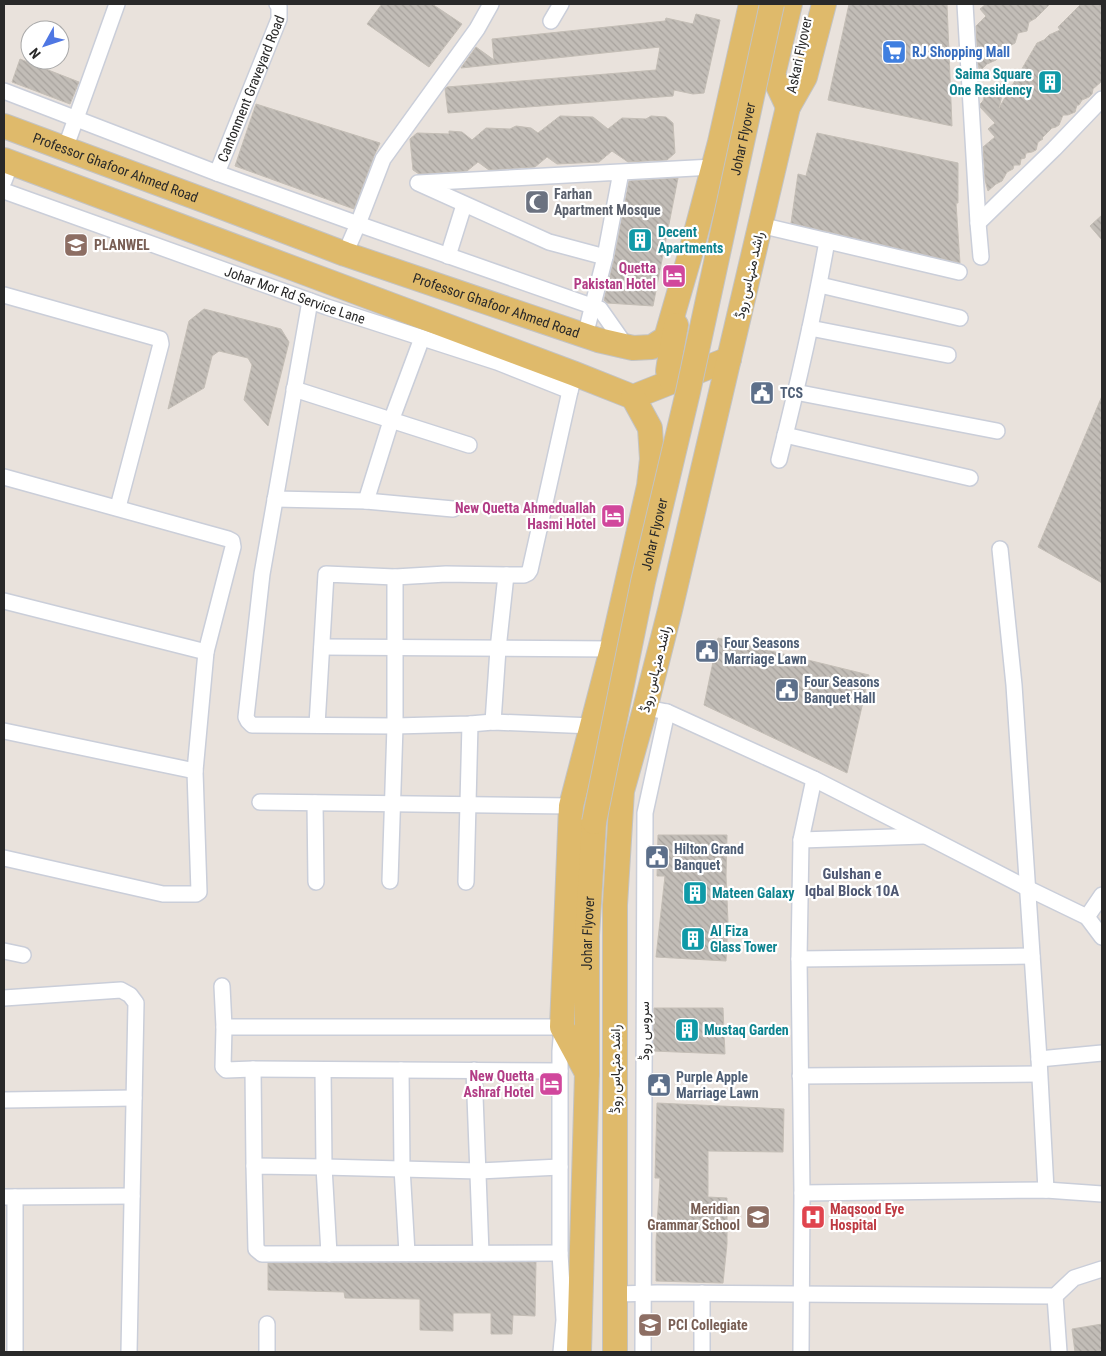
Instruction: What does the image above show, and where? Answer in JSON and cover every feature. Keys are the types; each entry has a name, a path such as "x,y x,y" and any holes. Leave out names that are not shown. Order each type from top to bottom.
{"main road":[{"name":"Professor Ghafoor Ahmed Road","path":"4,126 345,254 585,336 633,348 652,347 666,338 690,255 713,167 750,4"},
{"name":"Johar Flyover","path":"587,1072 587,935 594,822 643,582 688,392 772,4"},
{"path":"788,107 773,75 790,4"},
{"name":"Askari Flyover","path":"788,107 810,4"},
{"name":"راشد منہاس روڈ","path":"615,1352 615,905 622,791 656,710 695,501 788,107 805,77 824,4"},
{"path":"6,168 201,234 433,335 572,382 632,397 729,359"},
{"path":"201,234 214,204"},
{"path":"672,381 668,371 668,364 690,255"},
{"path":"587,1072 562,1026 572,806 612,649 649,486 652,459 650,428 632,397"},
{"path":"649,486 695,501"},
{"name":"راشد منہاس روڈ","path":"579,1352 572,1317 587,1072"}],"street":[{"path":"65,149 117,4"},
{"name":"Cantonment Graveyard Road","path":"218,172 279,19 278,6 276,4"},
{"path":"345,254 383,159 478,29 491,4"},
{"path":"551,21 561,4"},
{"path":"965,4 981,256"},
{"path":"4,91 358,224 600,309 626,346"},
{"path":"978,223 1054,150 1102,99"},
{"path":"605,257 549,242 418,183 713,167"},
{"path":"585,336 605,257 621,172"},
{"name":"Johar Mor Rd Service Lane","path":"4,191 310,301 433,335"},
{"path":"448,256 464,205"},
{"path":"760,225 959,272"},
{"path":"779,460 820,285 828,241"},
{"path":"820,285 960,318"},
{"path":"4,295 160,340 161,344 118,507"},
{"path":"310,301 262,574 246,717 248,721 252,725 395,726 493,722 593,726"},
{"path":"810,328 948,355"},
{"path":"366,501 391,420 433,335"},
{"path":"317,725 326,574 395,577 446,574 524,575 528,573 572,382"},
{"path":"294,389 469,445"},
{"path":"795,392 997,431"},
{"path":"785,435 970,478"},
{"path":"4,477 228,539 232,541 233,547 206,652 195,772 199,892 196,894 163,894 4,858"},
{"path":"275,499 366,501 453,509"},
{"path":"1000,549 1014,685 1046,1190"},
{"path":"493,722 506,575"},
{"path":"390,881 395,726 395,577"},
{"path":"4,601 206,652"},
{"path":"322,647 612,649"},
{"path":"656,710 814,779 1087,917 1102,937"},
{"name":"سروس روڈ","path":"643,1352 645,814 656,710"},
{"path":"466,882 470,724"},
{"path":"4,732 195,772"},
{"path":"801,1352 802,1193 799,958 801,840 814,779"},
{"path":"260,802 572,806"},
{"path":"315,803 316,882"},
{"path":"801,840 926,836"},
{"path":"1087,917 1102,895"},
{"path":"4,951 23,955"},
{"path":"799,958 1032,956"},
{"path":"222,986 223,1068 226,1070 560,1071"},
{"path":"4,998 121,990 130,995 136,1003 129,1352"},
{"path":"224,1027 562,1026 560,1051 560,1253 572,1317 561,1352"},
{"path":"800,1076 1039,1066 1102,1053"},
{"path":"253,1069 256,1249 262,1254 560,1253"},
{"path":"323,1070 324,1167 329,1254"},
{"path":"401,1070 402,1168 407,1253"},
{"path":"474,1070 481,1253"},
{"path":"4,1100 134,1098"},
{"path":"254,1166 478,1171 560,1167"},
{"path":"802,1193 1046,1190 1102,1194"},
{"path":"15,1352 9,1197 132,1196"},
{"path":"616,1294 1055,1296 1074,1278 1102,1268"},
{"path":"702,1294 702,1352"},
{"path":"1055,1296 1058,1352"},
{"path":"267,1324 267,1352"}],"building":[{"path":"382,4 432,4 462,24 429,67 367,24"},
{"name":"RJ Shopping Mall","path":"849,4 947,4 952,126 828,100"},
{"name":"Saima Square One Residency","path":"986,4 1050,4 1036,18 1029,22 1027,31 1018,33 1015,43 999,52 996,60 987,64 980,71 976,26 986,16 980,9"},
{"path":"1081,4 1102,4 1102,81 1093,89 1089,97 1077,105 1075,112 1063,115 1059,125 1052,128 1038,142 1036,150 1026,153 1025,158 1021,159 1020,165 1014,165 1013,169 1007,172 1002,181 988,191 985,180 983,147 995,137 988,129 995,123 980,107 980,104 984,97 1006,79 999,108 1037,43 1060,30 1058,27"},
{"path":"696,14 720,20 704,93 693,94 674,90 673,96 448,113 445,89 447,87 656,70 660,47 461,68 476,47 494,60 492,39 665,21 666,18 693,24"},
{"path":"20,59 20,70 48,70 79,82 70,104 12,82"},
{"path":"256,104 380,143 354,209 235,166"},
{"path":"560,116 593,117 608,129 622,118 646,119 651,116 666,117 673,123 675,153 667,160 628,162 612,151 599,162 557,164 547,157 535,167 489,170 478,162 467,171 419,174 413,170 410,139 417,133 449,134 449,131 462,132 472,140 486,128 510,129 516,126 531,128 538,133"},
{"path":"817,133 958,163 958,203 956,203 960,263 791,223 798,174 806,176"},
{"name":"Decent Apartments","path":"678,178 653,306 607,303 604,300 629,181"},
{"path":"1102,215 1102,240 1090,226"},
{"path":"204,309 281,329 289,342 268,426 244,400 252,365 248,358 219,351 212,356 204,388 168,409 189,321"},
{"path":"1102,396 1102,583 1038,547"},
{"name":"Four Seasons Banquet Hall","path":"718,638 869,675 847,773 704,705"},
{"path":"658,835 727,835 728,922 726,961 656,957 665,876 657,876"},
{"name":"Mustaq Garden","path":"654,1008 723,1008 725,1054 653,1051"},
{"path":"657,1103 784,1109 783,1152 708,1151 708,1197 727,1198 727,1244 723,1283 656,1281 656,1242 660,1178 655,1178"},
{"path":"536,1262 535,1316 513,1315 512,1334 491,1334 491,1313 453,1313 453,1331 420,1330 420,1299 345,1298 344,1292 268,1290 268,1263"},
{"path":"1102,1324 1102,1352 1075,1352 1072,1329"}],"place":[{"name":"RJ Shopping Mall","path":"894,52"},
{"name":"Saima Square One Residency","path":"1050,82"},
{"name":"Farhan Apartment Mosque","path":"537,202"},
{"name":"Decent Apartments","path":"640,240"},
{"name":"PLANWEL","path":"76,245"},
{"name":"Quetta Pakistan Hotel","path":"674,276"},
{"name":"TCS","path":"762,393"},
{"name":"New Quetta Ahmeduallah Hasmi Hotel","path":"613,516"},
{"name":"Four Seasons Marriage Lawn","path":"707,651"},
{"name":"Four Seasons Banquet Hall","path":"787,690"},
{"name":"Hilton Grand Banquet","path":"657,857"},
{"name":"Mateen Galaxy","path":"695,893"},
{"name":"Al Fiza Glass Tower","path":"693,939"},
{"name":"Mustaq Garden","path":"687,1030"},
{"name":"New Quetta Ashraf Hotel","path":"551,1084"},
{"name":"Purple Apple Marriage Lawn","path":"659,1085"},
{"name":"Meridian Grammar School","path":"758,1217"},
{"name":"Maqsood Eye Hospital","path":"813,1217"},
{"name":"PCI Collegiate","path":"650,1325"}],"district":[{"name":"Gulshan e Iqbal Block 10A","path":"852,882"}]}
